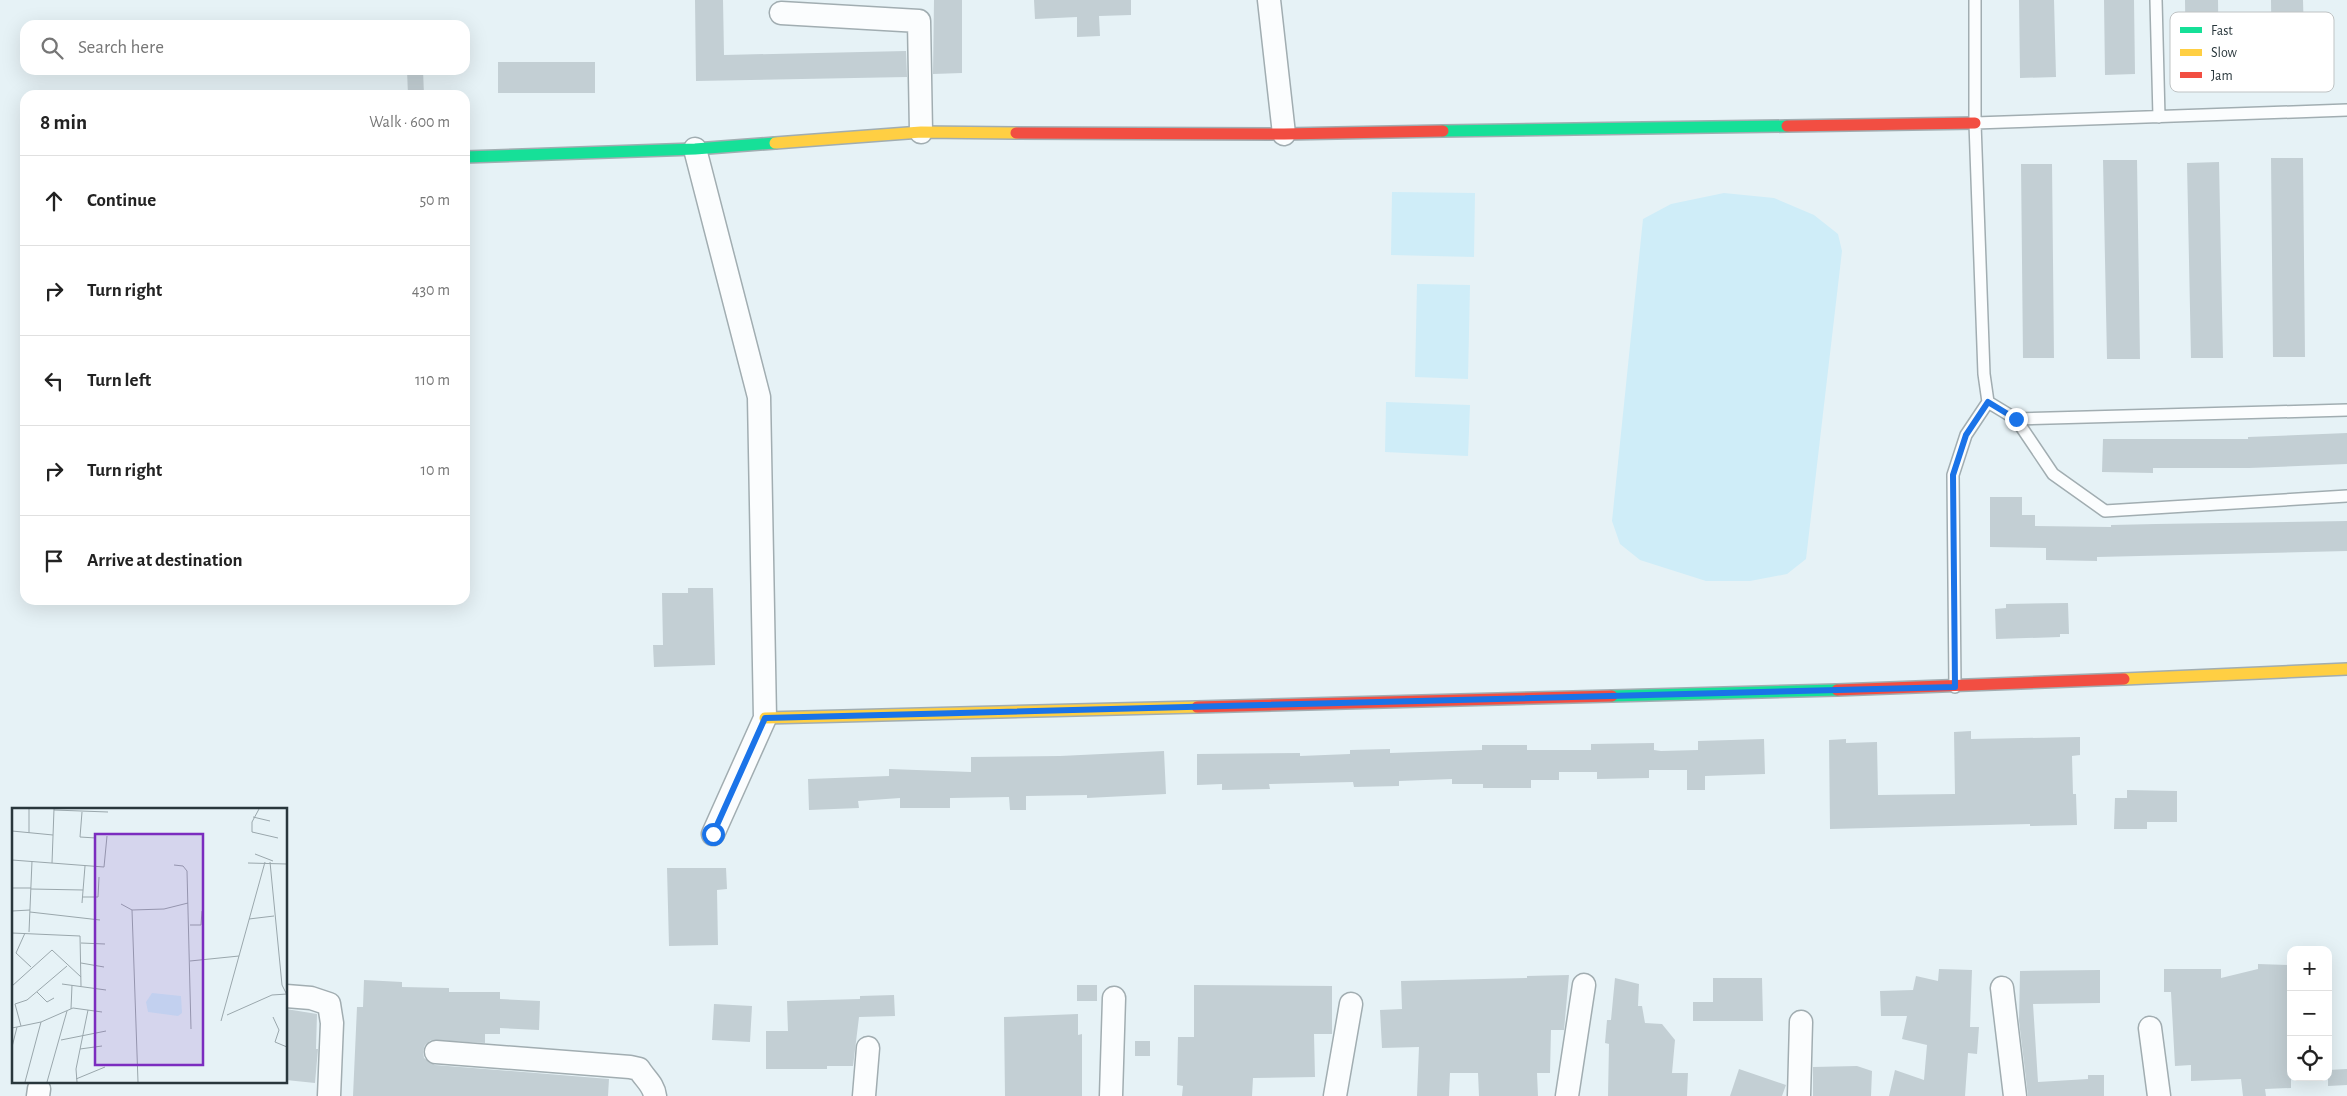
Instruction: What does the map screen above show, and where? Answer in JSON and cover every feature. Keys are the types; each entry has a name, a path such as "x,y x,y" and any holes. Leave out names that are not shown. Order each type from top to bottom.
{"street":[{"path":"1269,0 1284,134"},
{"path":"781,13 919,21 921,132"},
{"path":"470,157 695,150 921,132 1284,134 1975,123"},
{"path":"695,150 759,397 765,718 713,834"},
{"path":"765,718 1955,687 2347,669"},
{"path":"1567,1096 1584,985"},
{"path":"2002,988 2015,1096"},
{"path":"288,996 311,998 329,1004 332,1023 329,1096"},
{"path":"1111,1096 1114,998"},
{"path":"1335,1096 1351,1004"},
{"path":"1800,1096 1801,1022"},
{"path":"2150,1028 2159,1096"},
{"path":"864,1096 868,1048"},
{"path":"436,1052 630,1067 639,1069 654,1089 655,1096"}],"lane":[{"path":"1955,687 1953,475 1966,435 1988,402 1984,374 1975,123 1975,0"},
{"path":"2156,0 2159,117"},
{"path":"1975,123 2347,110"},
{"path":"1988,402 2016,419 2053,474 2105,511 2347,496"},
{"path":"2016,419 2347,410"}],"shaded area":[{"path":"1392,192 1475,193 1474,257 1391,255"},
{"path":"1724,193 1774,198 1814,215 1838,234 1842,251 1806,559 1787,574 1750,581 1706,581 1640,560 1620,544 1612,521 1643,219 1671,204"},
{"path":"1417,284 1470,285 1468,379 1415,377"},
{"path":"1386,402 1470,405 1468,456 1385,452"}],"building":[{"path":"695,0 723,0 724,55 906,51 907,77 696,81"},
{"path":"934,0 962,0 962,73 933,74"},
{"path":"1034,0 1131,0 1131,15 1099,16 1100,36 1077,37 1077,17 1035,19"},
{"path":"2019,0 2054,0 2056,77 2020,78"},
{"path":"2104,0 2134,0 2135,74 2105,75"},
{"path":"2185,0 2218,0 2218,12 2185,12"},
{"path":"2271,0 2303,0 2303,12 2271,12"},
{"path":"498,62 595,62 595,93 498,93"},
{"path":"407,75 423,75 424,90 408,90"},
{"path":"2271,158 2303,158 2305,357 2273,357"},
{"path":"2103,160 2137,160 2140,359 2107,359"},
{"path":"2219,162 2223,358 2191,358 2187,163"},
{"path":"2021,164 2052,164 2054,358 2023,358"},
{"path":"2347,433 2347,464 2249,468 2153,468 2153,473 2102,472 2103,439 2248,439 2248,437"},
{"path":"1990,497 2022,497 2022,515 2035,515 2035,526 2111,527 2111,525 2347,521 2347,551 2097,557 2097,561 2046,560 2046,548 1990,547"},
{"path":"688,588 713,588 715,665 654,667 653,645 663,645 662,593 688,593"},
{"path":"2068,603 2069,634 2060,634 2060,637 1996,639 1995,609 2006,608 2006,604"},
{"path":"1971,731 1971,739 2080,737 2080,755 2072,756 2073,794 2076,794 2077,825 2030,826 2030,824 1830,829 1829,740 1846,739 1846,743 1877,742 1878,795 1955,794 1954,732"},
{"path":"1764,739 1765,774 1705,776 1705,790 1687,790 1687,770 1649,770 1649,778 1597,779 1597,772 1559,772 1559,780 1531,780 1531,788 1483,788 1483,784 1452,784 1452,779 1399,781 1399,786 1354,787 1353,782 1269,784 1270,789 1222,790 1222,784 1197,785 1197,754 1300,753 1300,756 1350,754 1350,750 1390,749 1390,753 1482,750 1482,745 1527,745 1527,750 1591,750 1591,744 1654,743 1654,750 1661,751 1698,750 1698,741"},
{"path":"1164,751 1166,794 1087,798 1087,795 1026,796 1026,810 1010,810 1009,797 950,798 950,808 900,808 900,798 858,801 859,808 809,810 808,779 889,776 889,769 971,772 971,757 1060,756"},
{"path":"2127,790 2177,791 2177,822 2147,822 2147,829 2114,829 2115,798 2127,798"},
{"path":"667,868 726,868 727,889 717,890 718,945 669,946"},
{"path":"2258,964 2287,965 2287,1081 2291,1081 2291,1088 2265,1089 2266,1096 2243,1096 2241,1079 2191,1081 2191,1065 2175,1066 2171,992 2164,992 2164,969 2221,969 2221,978 2258,969"},
{"path":"1939,969 1972,970 1970,1027 1979,1027 1977,1054 1968,1053 1965,1096 1889,1096 1895,1070 1924,1080 1927,1045 1902,1039 1907,1016 1881,1016 1880,991 1913,990 1916,976 1938,981"},
{"path":"2100,970 2100,1003 2033,1004 2038,1082 2088,1079 2088,1075 2104,1075 2104,1096 2028,1096 2019,1021 2020,971"},
{"path":"1569,975 1564,1030 1551,1030 1550,1073 1537,1073 1538,1096 1479,1096 1478,1073 1450,1073 1449,1096 1417,1096 1419,1047 1382,1048 1380,1010 1402,1009 1401,981"},
{"path":"1615,978 1639,984 1638,1006 1642,1006 1645,1023 1662,1024 1675,1040 1672,1073 1688,1073 1687,1096 1608,1096 1609,1044 1605,1043 1607,1020 1611,1020"},
{"path":"1713,978 1762,978 1763,1021 1693,1021 1693,1002 1713,1002"},
{"path":"364,980 402,982 402,987 449,988 449,992 500,992 500,999 540,1001 539,1030 500,1028 500,1034 485,1034 485,1043 431,1040 425,1045 423,1051 424,1058 435,1065 609,1079 608,1096 353,1096 357,1007 363,1007"},
{"path":"1077,985 1097,985 1097,1001 1077,1001"},
{"path":"1194,985 1332,986 1332,1034 1314,1034 1315,1077 1253,1078 1252,1096 1182,1096 1183,1086 1177,1085 1178,1037 1194,1037"},
{"path":"894,995 895,1016 859,1017 853,1066 827,1066 827,1069 766,1069 766,1031 788,1031 787,1001 860,999 860,996"},
{"path":"714,1004 752,1006 750,1042 712,1040"},
{"path":"288,1009 317,1014 316,1049 318,1049 315,1083 288,1080"},
{"path":"1078,1014 1078,1035 1082,1034 1082,1096 1005,1096 1004,1017"},
{"path":"1135,1041 1150,1041 1150,1056 1135,1056"},
{"path":"1857,1066 1872,1071 1871,1096 1813,1096 1813,1067"},
{"path":"1739,1069 1786,1085 1782,1096 1730,1096"},
{"path":"2347,1069 2347,1085 2328,1086 2328,1081 2332,1081 2332,1070"}],"traffic: fast":[{"path":"1443,131 1787,126"},
{"path":"470,157 695,149 775,143"},
{"path":"1612,696 1837,690"}],"traffic: slow":[{"path":"775,143 921,132 1016,133"},
{"path":"2124,679 2347,669"},
{"path":"765,718 1197,707"}],"traffic: jam":[{"path":"1787,126 1975,123"},
{"path":"1016,133 1284,134 1443,131"},
{"path":"1837,690 2124,679"},
{"path":"1197,707 1612,696"}],"route":[{"path":"713,834 765,718 1955,687 1953,475 1966,435 1988,402 2016,419"}]}
